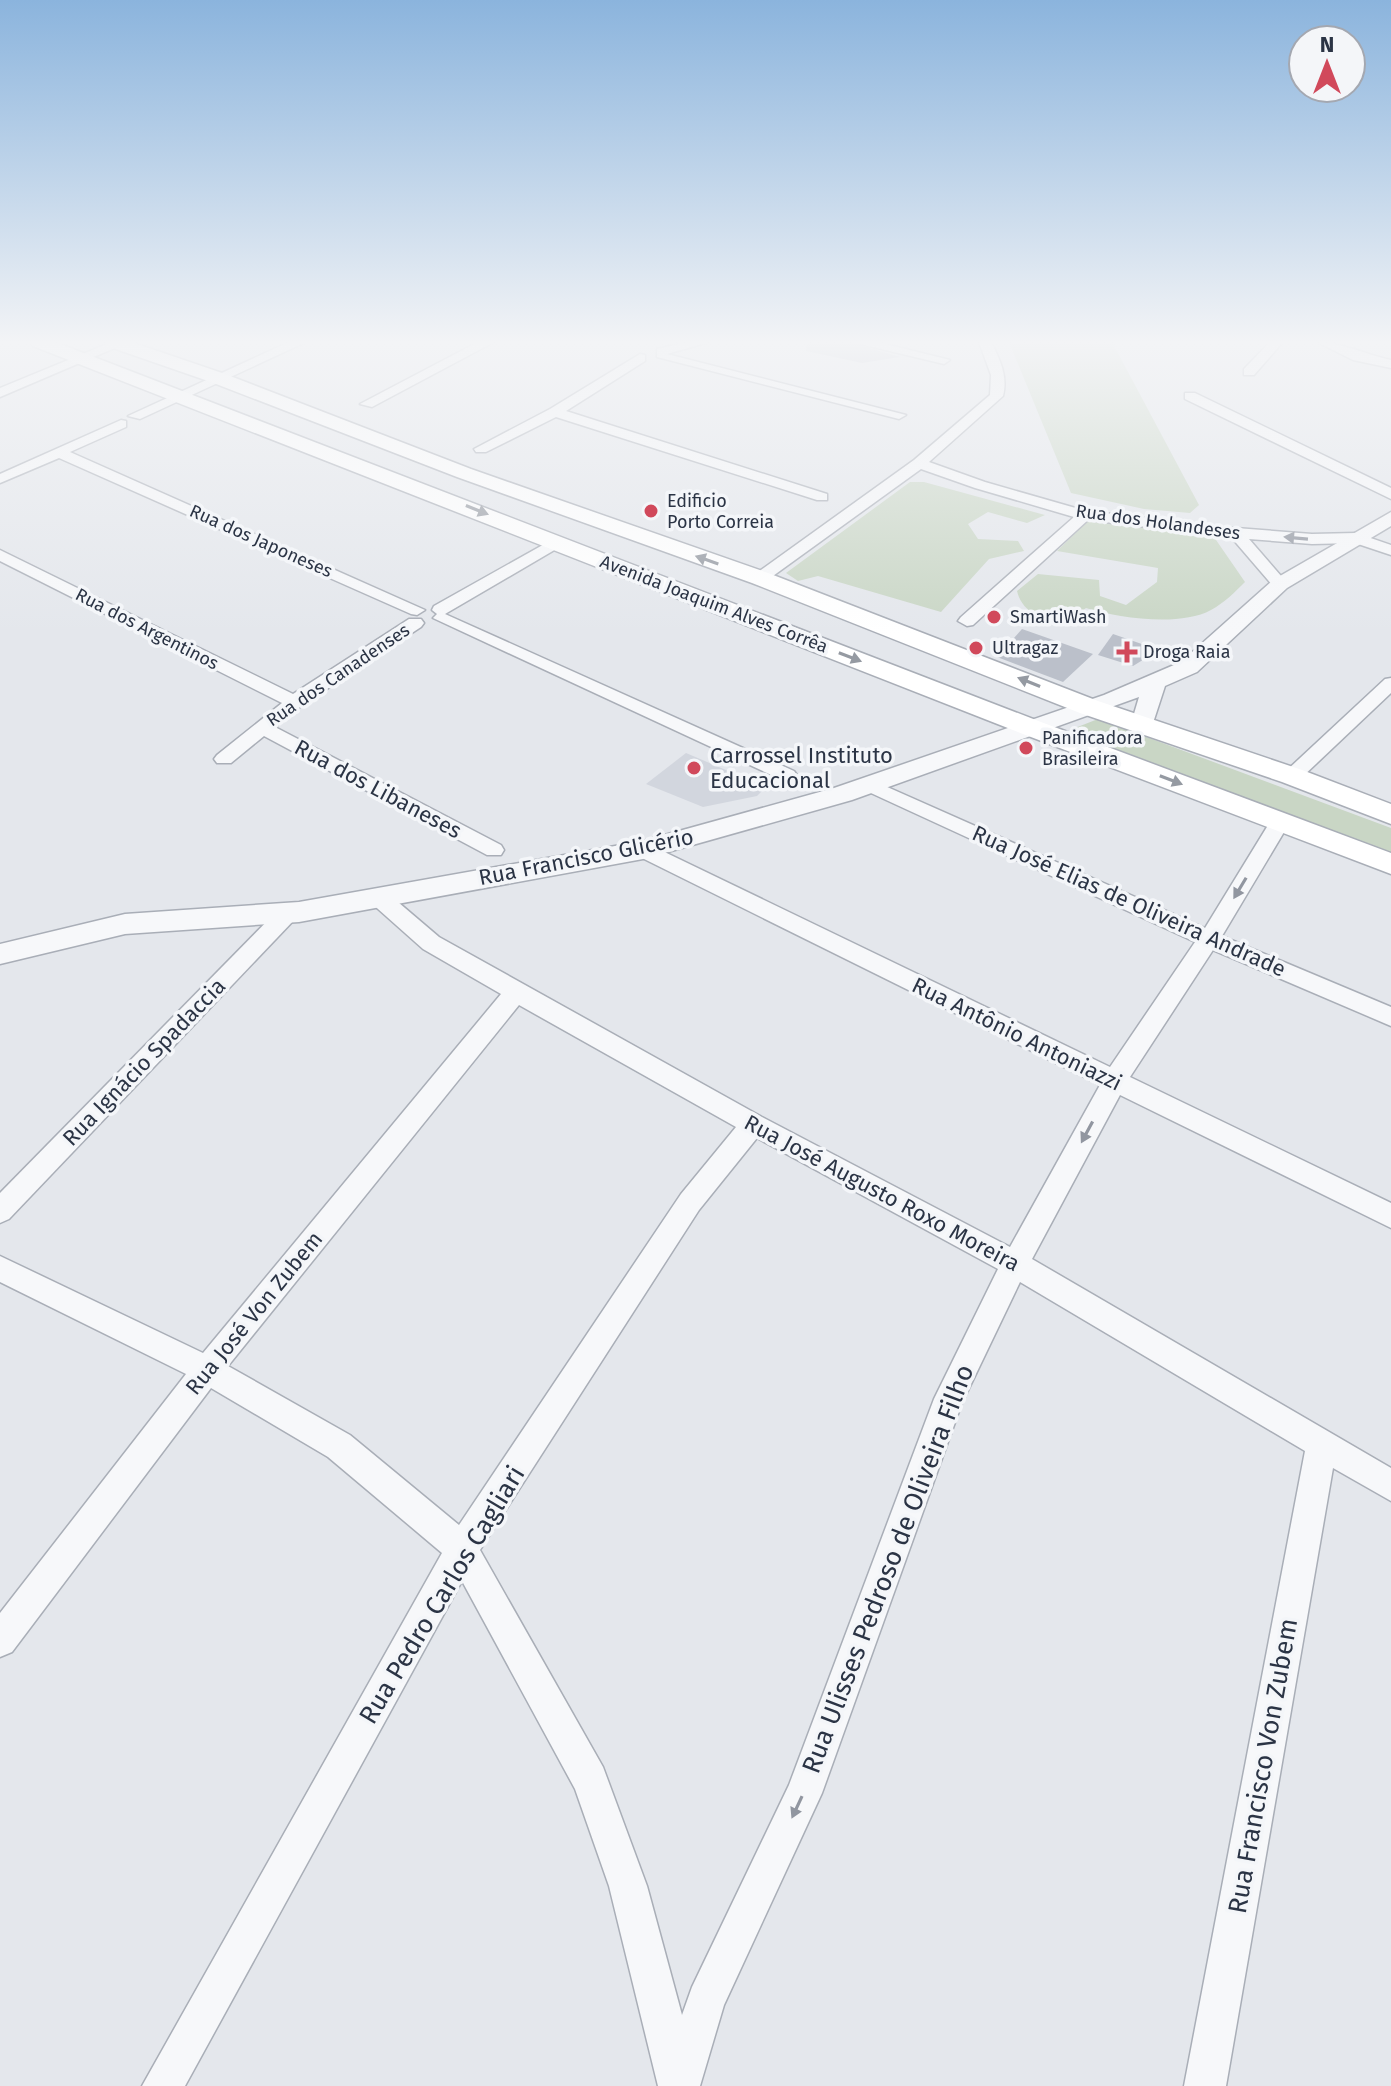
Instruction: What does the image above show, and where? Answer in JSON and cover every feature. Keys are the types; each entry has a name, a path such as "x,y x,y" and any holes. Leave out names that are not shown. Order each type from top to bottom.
{"main road":[{"name":"Avenida Joaquim Alves Corrêa","path":"293,439 1032,728 1391,864"},
{"name":"Avenida Joaquim Alves Corrêa","path":"377,439 760,578 1089,707 1292,776 1391,815"},
{"path":"423,489 424,480 435,473 464,473"},
{"path":"557,542 573,529 582,516"}],"street":[{"path":"0,479 89,439"},
{"path":"481,449 500,439"},
{"path":"641,439 822,497"},
{"path":"760,578 919,463 946,439"},
{"path":"1279,439 1391,494"},
{"name":"Rua dos Japoneses","path":"60,453 416,616"},
{"name":"Rua dos Holandeses","path":"919,463 980,485 1085,515 1236,533 1312,539 1356,538"},
{"path":"967,621 1085,515"},
{"name":"Rua Francisco Glicério","path":"0,954 125,924 288,913 643,850 767,816 1032,728 1189,667 1280,584 1391,518"},
{"path":"1236,533 1280,584"},
{"path":"1356,538 1391,550"},
{"path":"441,614 557,542"},
{"name":"Rua dos Argentinos","path":"0,555 294,702"},
{"path":"416,616 432,607 441,614 787,775"},
{"name":"Rua dos Canadenses","path":"224,759 294,702 416,616"},
{"path":"1143,724 1154,683"},
{"path":"1292,776 1391,683"},
{"name":"Rua dos Libaneses","path":"262,727 494,850"},
{"name":"Rua José Elias de Oliveira Andrade","path":"867,784 1209,939 1391,1017"},
{"name":"Rua Ulisses Pedroso de Oliveira Filho","path":"680,2085 706,2001 804,1793 949,1399 1015,1264 1114,1082 1209,939 1280,822"},
{"name":"Rua Antônio Antoniazzi","path":"643,850 1391,1216"},
{"name":"Rua José Augusto Roxo Moreira","path":"377,896 431,943 753,1124 1015,1264 1391,1485"},
{"name":"Rua Ignácio Spadaccia","path":"0,1211 288,913"},
{"name":"Rua José Von Zubem","path":"0,1640 207,1370 516,992"},
{"name":"Rua Pedro Carlos Cagliari","path":"163,2086 462,1549 690,1202 753,1124"},
{"path":"0,1268 207,1370 339,1446 462,1549 590,1780 628,1886 680,2085"},
{"name":"Rua Francisco Von Zubem","path":"1205,2086 1321,1446"}],"shaded area":[{"name":"Carrossel Instituto Educacional","path":"686,753 766,787 757,796 703,807 646,784"}],"green space":[{"path":"1049,439 1164,439 1199,505 1190,513 1144,509 1071,493"},
{"path":"910,482 924,482 1045,515 1027,523 988,512 968,524 978,539 1018,541 1024,551 989,559 941,612 818,576 798,581 786,573"},
{"path":"1090,519 1214,537 1245,582 1211,610 1183,618 1131,618 1086,608 1062,621 1037,616 1024,606 1017,591 1038,574 1099,580 1100,596 1126,605 1157,582 1158,568 1057,551"},
{"path":"1098,719 1391,828 1391,856 1083,738 1075,728"}],"building":[{"path":"1022,629 1093,654 1063,682 997,657"},
{"name":"Droga Raia","path":"1113,634 1159,650 1133,666 1098,655"}],"place":[{"name":"Edificio Porto Correia","path":"651,511"},
{"name":"SmartiWash","path":"994,617"},
{"name":"Ultragaz","path":"976,648"},
{"name":"Droga Raia","path":"1127,652"},
{"name":"Panificadora Brasileira","path":"1026,748"},
{"name":"Carrossel Instituto Educacional","path":"694,768"}]}
